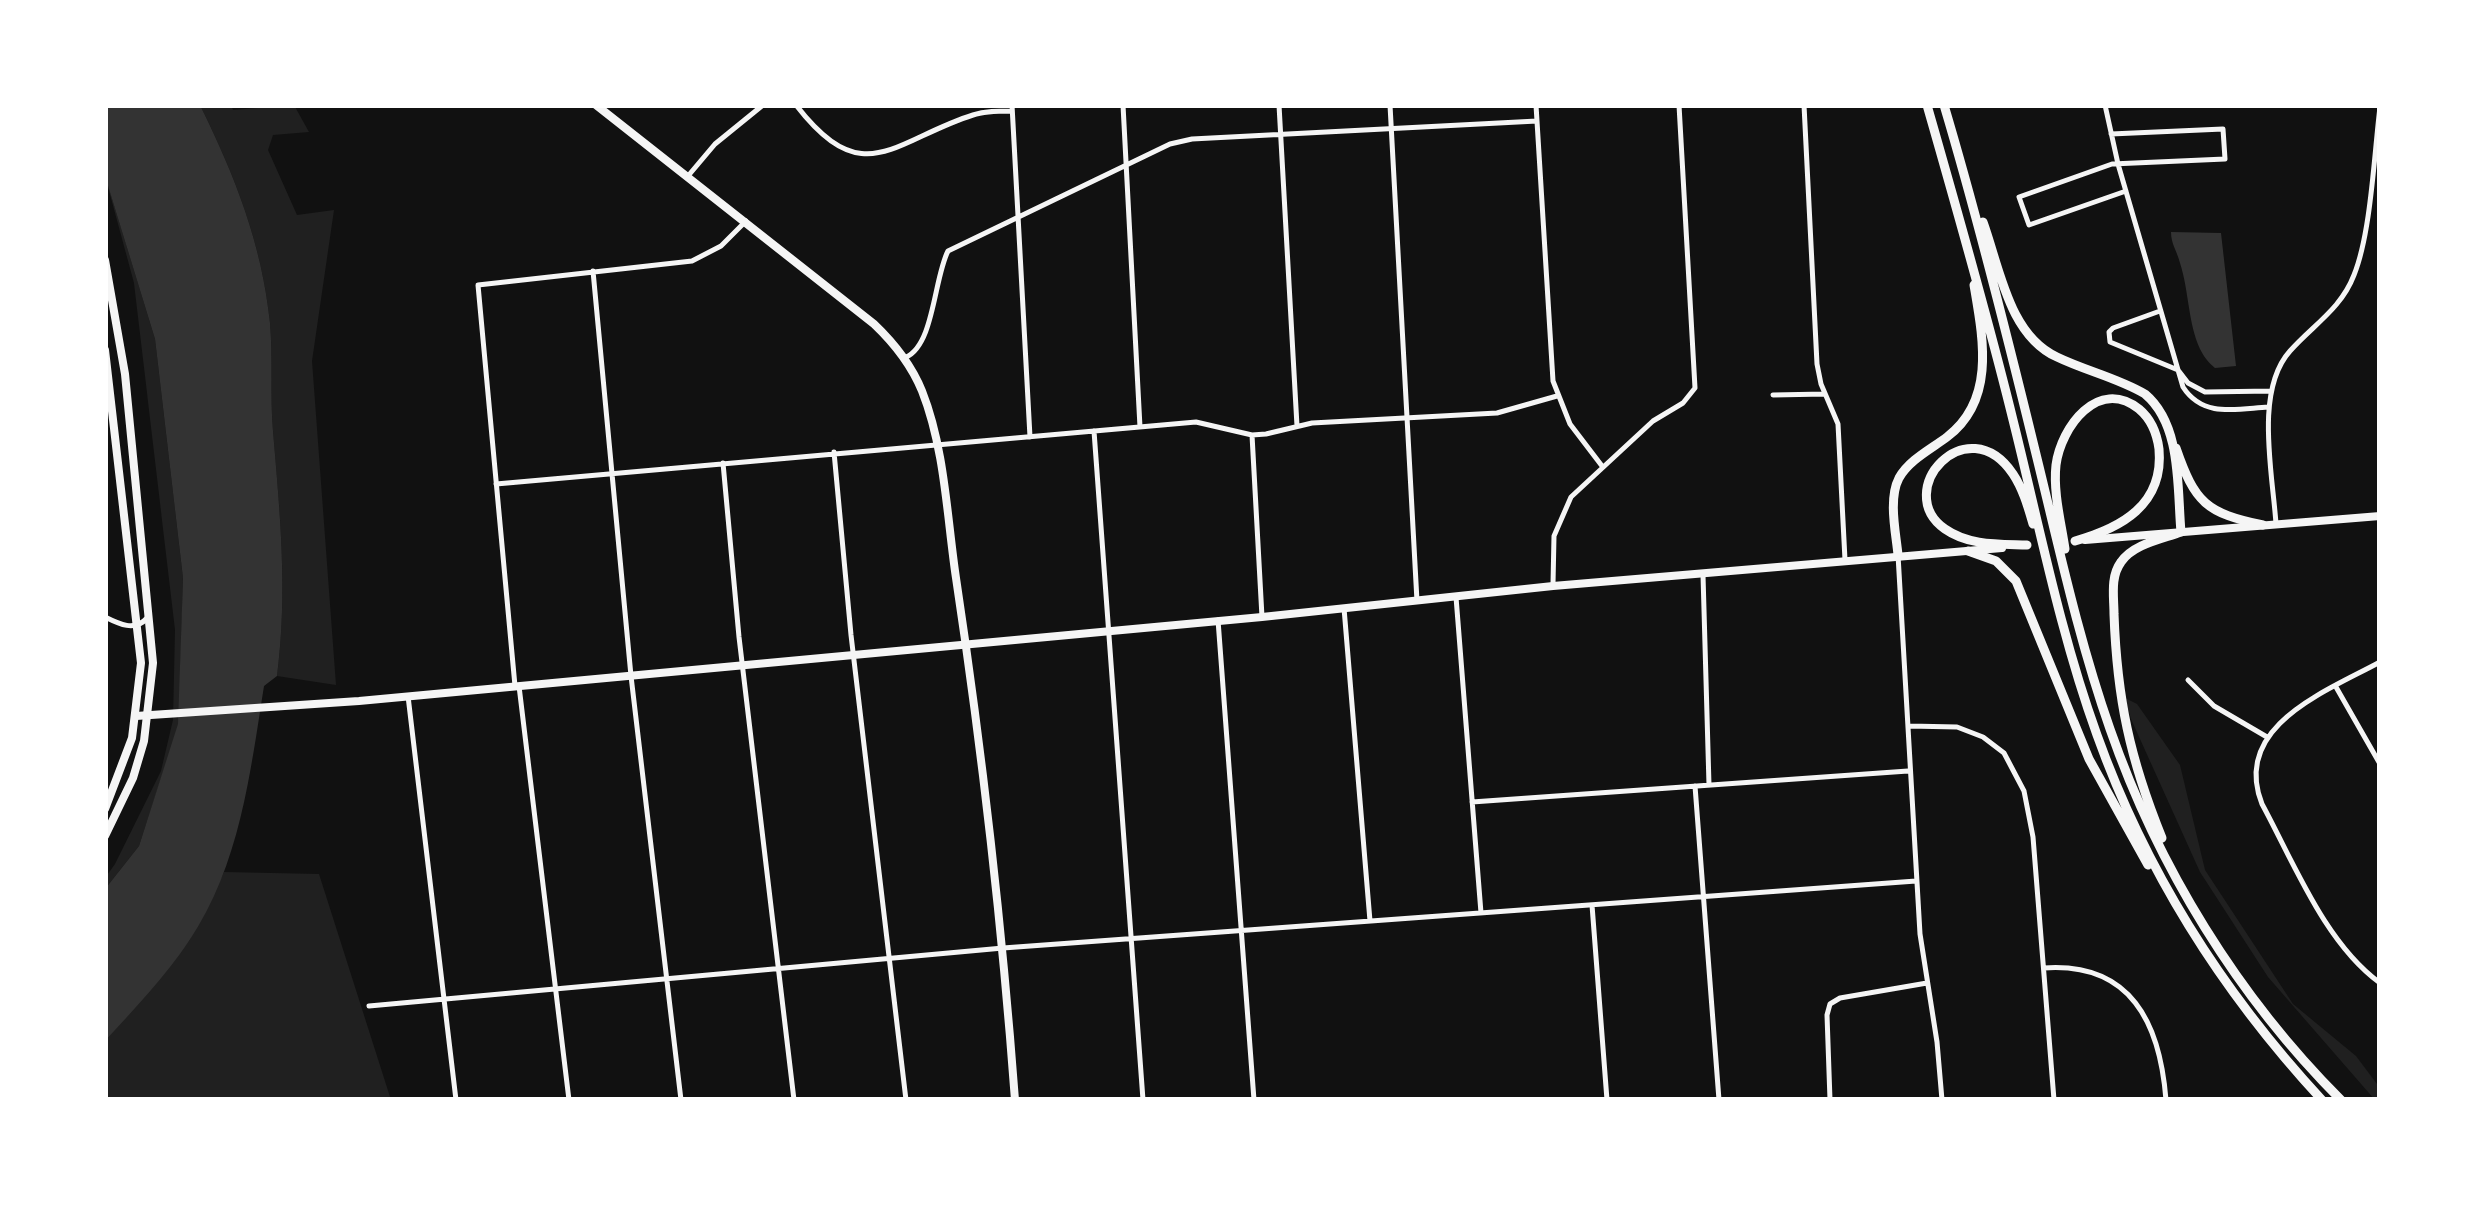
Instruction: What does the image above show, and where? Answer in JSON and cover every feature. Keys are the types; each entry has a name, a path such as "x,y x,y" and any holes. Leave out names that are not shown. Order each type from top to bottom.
{"highway":[{"path":"1928,105 2097,735 2138,834 2172,900"},
{"path":"1944,105 1993,279 2072,596 2116,747 2184,891 2262,1009 2341,1100"},
{"path":"1953,136 2016,315 2028,337 2060,358 2146,394 2169,426 2186,478 2199,499 2220,515 2263,525"},
{"path":"1898,556 1894,500 1899,478 1966,419 1982,379 1982,337 1964,228"},
{"path":"2072,596 2056,489 2059,451 2070,424 2087,407 2106,400 2127,402 2144,414 2155,432 2159,457 2156,482 2144,505 2123,523 2074,540"},
{"path":"2169,426 2182,532 2129,553 2118,566 2114,584 2116,654 2124,723 2143,789 2184,891"},
{"path":"2028,545 1970,540 1946,530 1932,513 1927,492 1938,464 1956,451 1979,449 1990,452 2008,467 2025,499 2058,600"},
{"path":"1968,551 2004,566 2016,581 2089,759 2132,840 2230,990 2320,1100"}],"main road":[{"path":"596,105 874,324 906,357 928,408 966,644 1002,948 1014,1100"},
{"path":"105,836 133,778 153,716 150,612 125,374 106,264"},
{"path":"105,350 141,663 136,716 121,774 105,809"},
{"path":"136,716 408,696 1553,586 2380,516"}],"street":[{"path":"688,176 716,144 764,105"},
{"path":"796,105 830,142 868,154 893,152 977,114 1012,108 1030,437"},
{"path":"1123,105 1140,427"},
{"path":"1279,105 1297,426"},
{"path":"1390,105 1417,601"},
{"path":"1536,105 1550,352 1558,396 1570,424 1602,466"},
{"path":"1553,586 1552,551 1559,522 1571,497 1662,414 1692,396 1695,388 1679,105"},
{"path":"1804,105 1817,364 1838,424 1845,560"},
{"path":"2105,105 2160,311 2188,395 2203,407 2269,408"},
{"path":"2276,524 2270,391 2282,360 2334,310 2355,273 2362,247 2380,107"},
{"path":"906,357 914,354 923,338 948,251 1181,141 1537,121"},
{"path":"2111,134 2223,129 2224,159 2118,164 2019,196 2029,225 2126,191"},
{"path":"568,1100 517,686 478,285 692,261 721,246 746,221"},
{"path":"593,272 632,676 681,1100"},
{"path":"2160,311 2113,328 2108,337 2114,346 2178,370 2188,383 2205,392 2270,391"},
{"path":"1774,395 1825,394"},
{"path":"496,484 1206,422 1252,436 1297,426 1497,412 1558,396"},
{"path":"1094,431 1144,1100"},
{"path":"1252,436 1262,616"},
{"path":"834,452 906,1100"},
{"path":"724,463 743,665 794,1100"},
{"path":"1898,556 1916,881 1942,1100"},
{"path":"1703,575 1709,786"},
{"path":"1456,597 1480,913"},
{"path":"1344,608 1370,921"},
{"path":"105,616 118,624 138,625 150,612"},
{"path":"1218,620 1254,1100"},
{"path":"2380,662 2286,716 2267,737 2256,773 2262,804 2330,930 2358,965 2380,983"},
{"path":"2188,680 2214,706 2267,737"},
{"path":"2336,687 2380,764"},
{"path":"408,696 456,1100"},
{"path":"1908,726 1971,731 1994,744 2012,764 2024,791 2032,822 2054,1100"},
{"path":"1472,802 1910,771"},
{"path":"1695,786 1719,1100"},
{"path":"369,1006 1002,948 1916,881"},
{"path":"1592,905 1607,1100"},
{"path":"2044,968 2089,969 2123,990 2154,1037 2163,1064 2166,1100"},
{"path":"1830,1100 1830,1004 1840,998 1927,983"}],"shaded area":[{"path":"105,105 200,105 235,184 254,238 270,323 282,583 277,676 264,686 240,818 220,881 180,954 105,1041 105,889 139,846 178,724 183,578 155,339 105,176"},
{"path":"200,105 231,105 233,110 294,105 309,132 273,135 268,150 297,215 334,210 312,361 336,685 277,676 282,553 266,294 245,211"},
{"path":"105,176 155,339 183,578 179,724 139,846 105,889 105,878 161,771 173,720 175,630 134,283"},
{"path":"2171,232 2221,233 2236,366 2215,368 2200,349"},
{"path":"2125,698 2137,704 2180,765 2205,870 2293,1004 2356,1056 2380,1088 2380,1100 2375,1100 2268,977 2200,872"},
{"path":"224,872 319,874 391,1100 105,1100 105,1041 189,941"}]}
